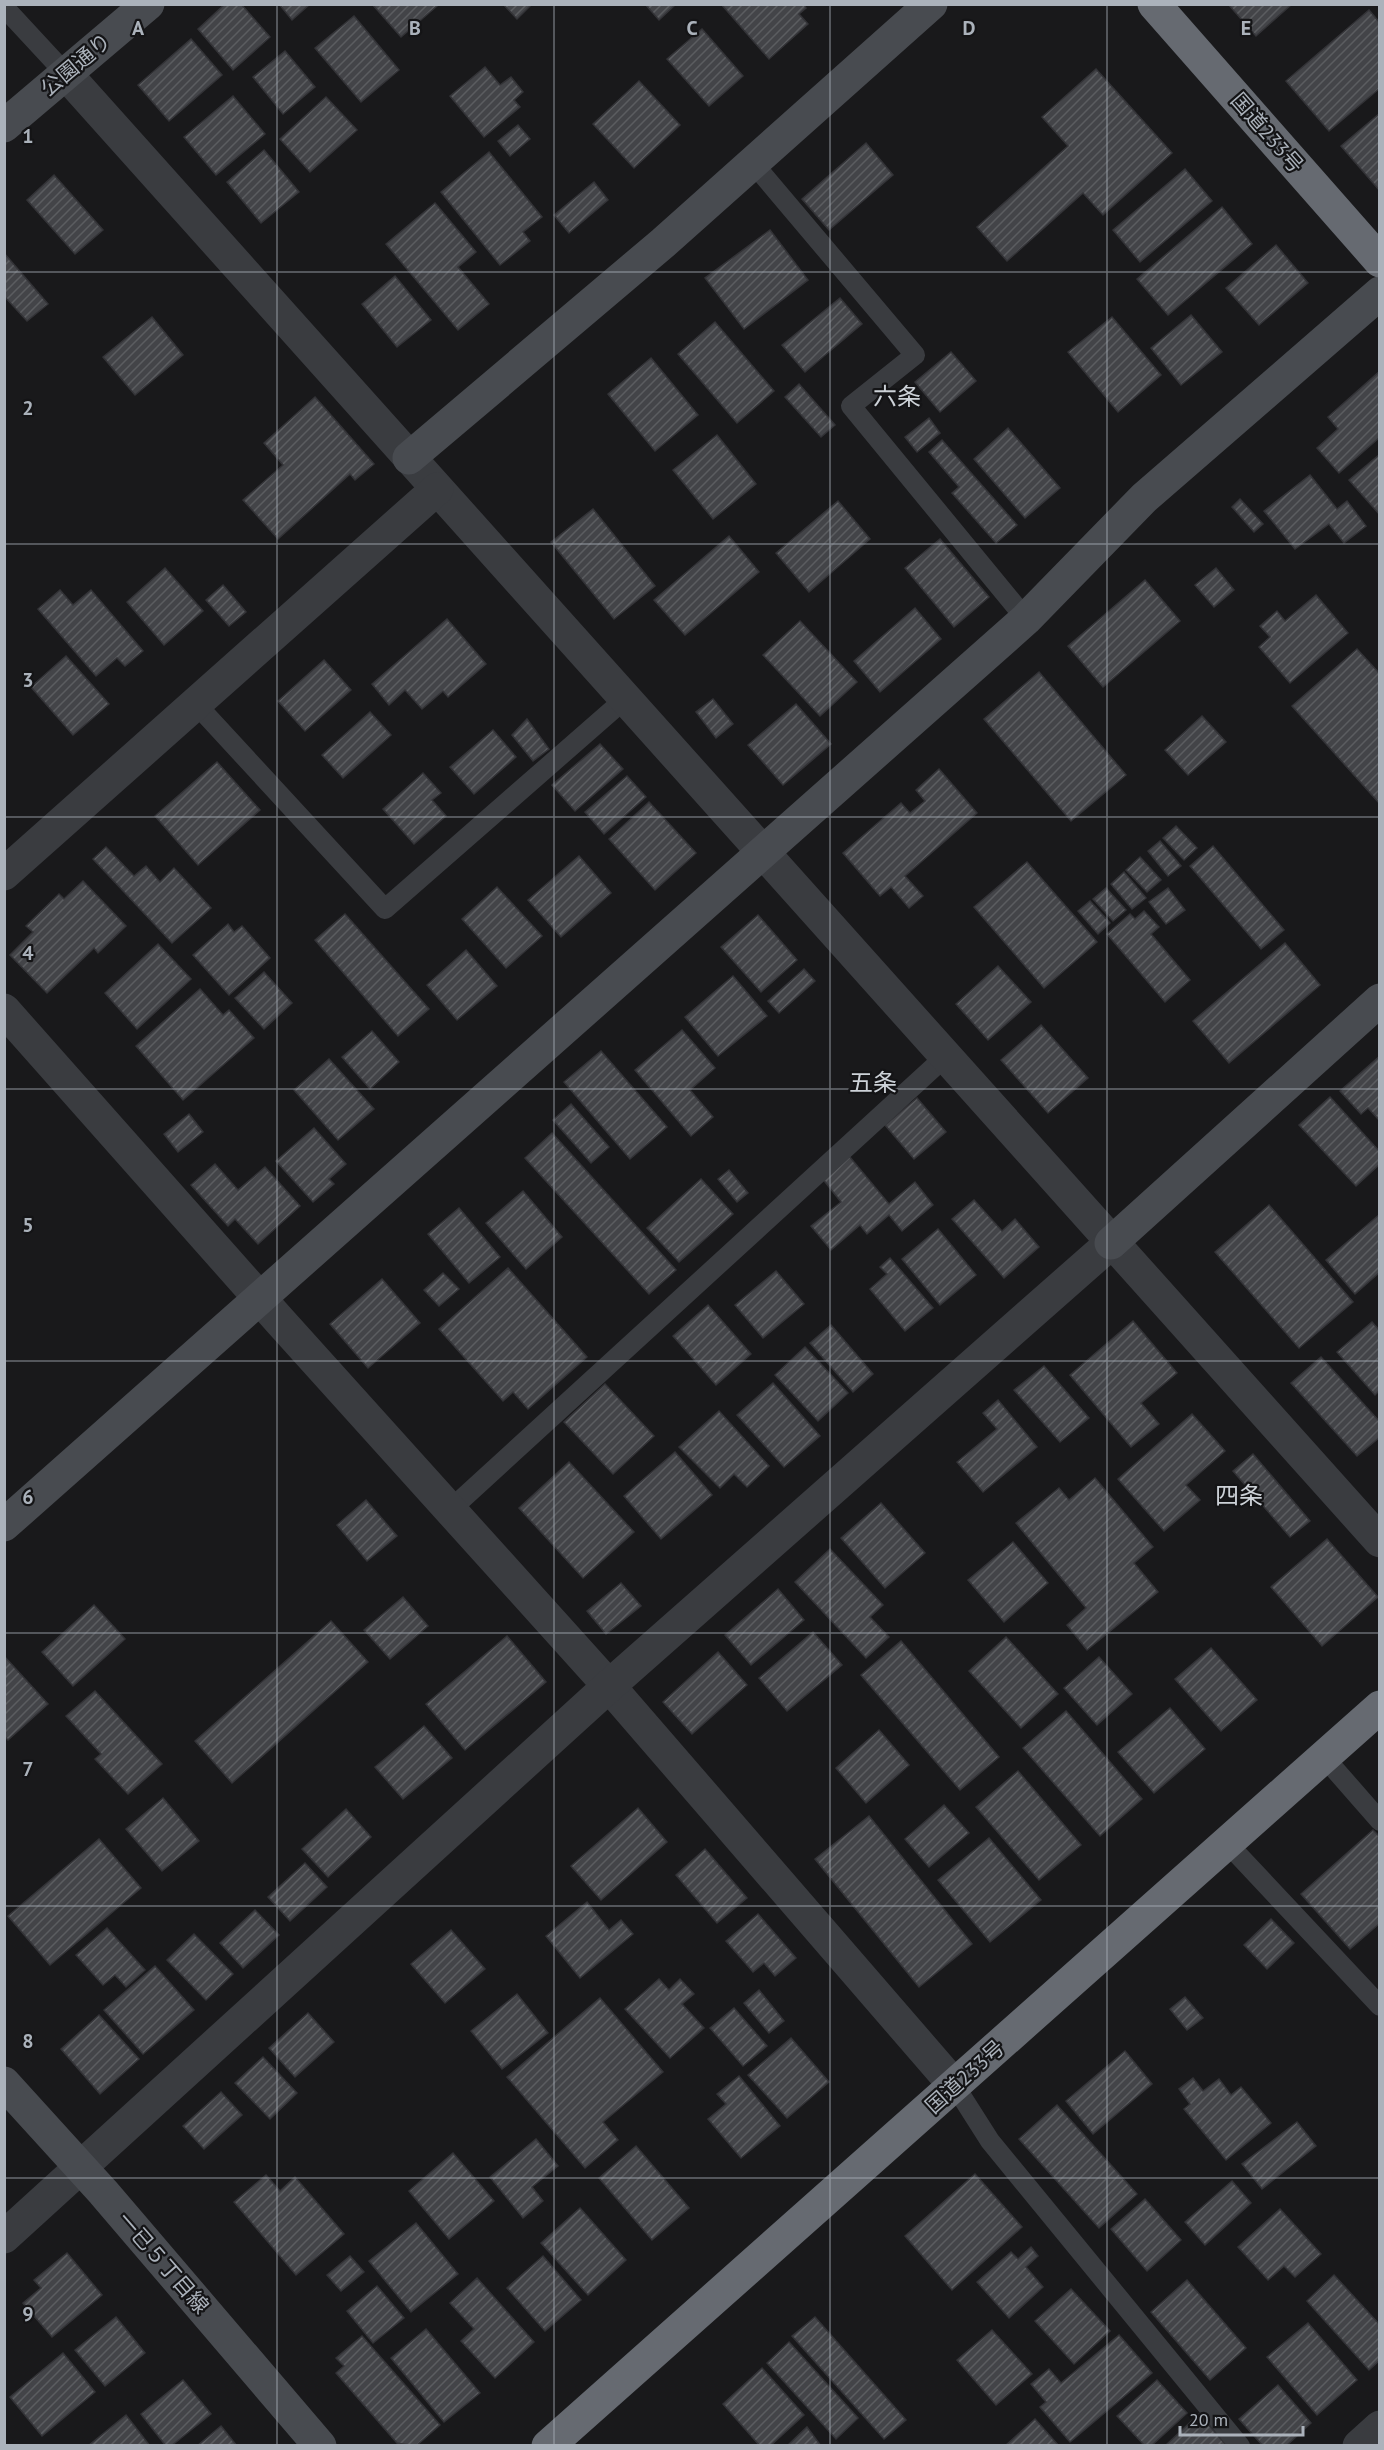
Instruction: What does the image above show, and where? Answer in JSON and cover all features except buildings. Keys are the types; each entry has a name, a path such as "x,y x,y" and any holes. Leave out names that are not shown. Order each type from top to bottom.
{"highway":[{"name":"国道233号","path":"1154,4 1380,261"},
{"name":"国道233号","path":"548,2445 1380,1707"}],"street":[{"name":"公園通り","path":"4,126 148,4"},
{"path":"409,458 663,243 931,4"},
{"path":"66,74 1380,1541"},
{"path":"4,1525 1026,619 1144,498 1380,293"},
{"path":"4,874 436,489"},
{"path":"4,2237 609,1686 1112,1243 1380,1000"},
{"path":"4,1010 259,1298 609,1686 955,2086"},
{"name":"一已５丁目線","path":"4,2083 320,2445"},
{"path":"1359,2445 1380,2427"}],"lane":[{"path":"4,7 66,74"},
{"path":"753,163 915,355 851,406 1026,619"},
{"path":"196,704 385,909 625,699"},
{"path":"450,1510 946,1056"},
{"path":"1324,1757 1380,1821"},
{"path":"1227,1843 1380,2006"},
{"path":"955,2086 990,2141 1240,2445"}],"district":[{"name":"六条","path":"897,397"},
{"name":"五条","path":"873,1083"},
{"name":"四条","path":"1239,1496"}]}
